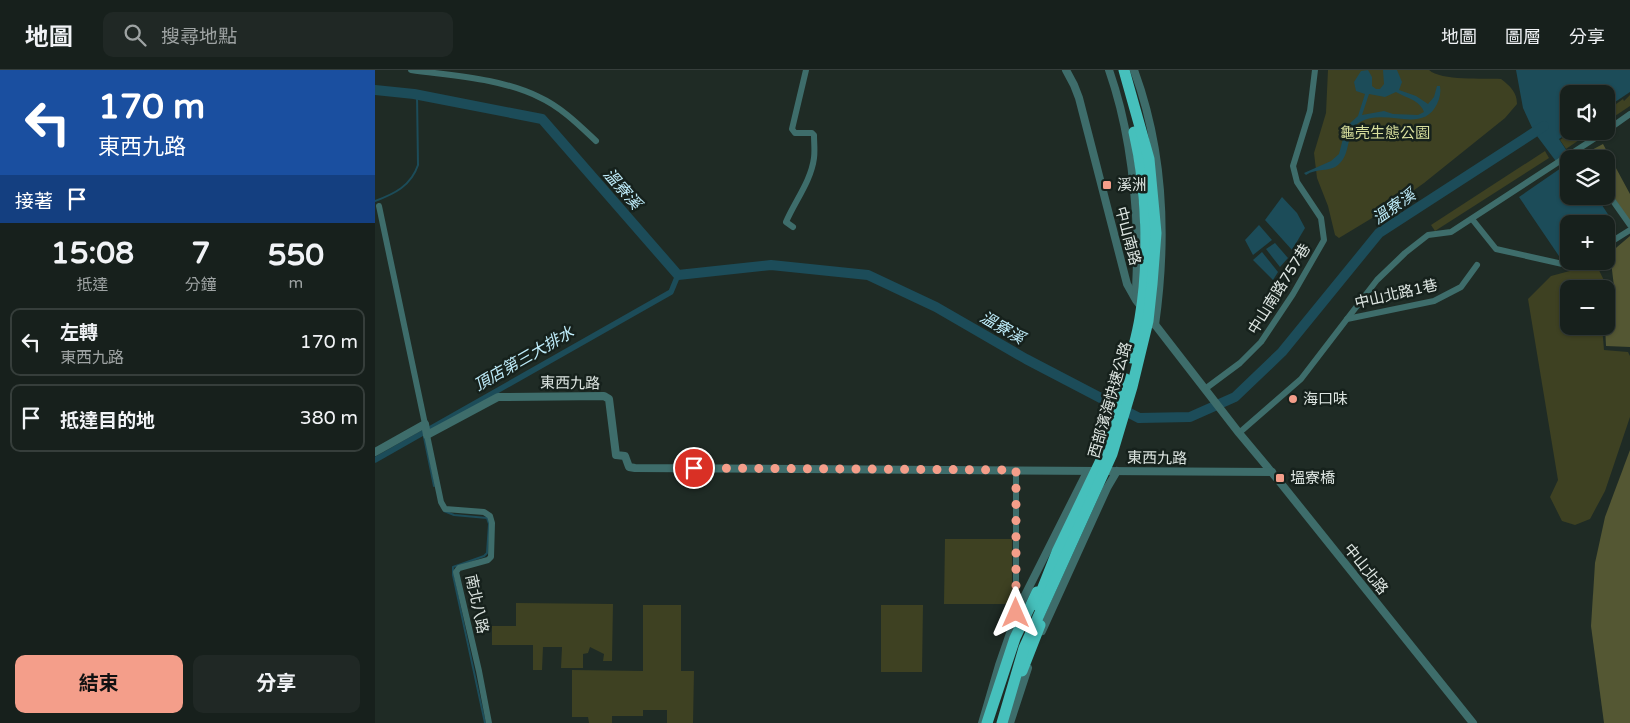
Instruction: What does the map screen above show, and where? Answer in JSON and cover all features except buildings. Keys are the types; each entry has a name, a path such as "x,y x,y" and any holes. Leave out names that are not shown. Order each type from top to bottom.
{"highway":[{"name":"西部濱海快速公路","path":"1002,723 1024,648 1103,454 1125,381 1141,309 1146,237 1140,158 1117,70"},
{"name":"西部濱海快速公路","path":"995,723 1014,658 1060,557 1112,454 1132,387 1148,321 1153,284 1156,233 1149,159 1124,70"},
{"path":"987,723 1015,638 1060,557"},
{"path":"1009,723 1023,668 1060,557"}],"street":[{"path":"411,70 514,86 540,97 567,114 597,141"},
{"path":"793,227 786,222 810,175 815,157 812,133 795,133 792,129 806,70"},
{"name":"中山南路","path":"1066,70 1079,98 1127,284 1136,300 1239,433"},
{"path":"1109,70 1116,90 1132,160 1137,238 1136,300"},
{"path":"1134,70 1156,153 1162,210 1163,248 1160,292 1155,325"},
{"name":"中山南路757巷","path":"1205,389 1241,363 1261,342 1293,294 1324,240 1321,218 1297,182 1293,166 1311,111 1315,70"},
{"path":"1615,125 1630,114"},
{"path":"1579,150 1593,140"},
{"path":"1347,318 1371,286 1405,253 1428,235 1451,232 1560,162"},
{"path":"1615,203 1630,225"},
{"path":"379,206 427,435"},
{"path":"1472,219 1496,249 1560,263"},
{"path":"1615,239 1630,230"},
{"name":"中山北路1巷","path":"1239,433 1301,379 1347,318 1434,301 1461,287 1477,265"},
{"name":"東西九路","path":"427,435 498,397 604,396 609,399 617,455 625,456 629,467 1272,472"},
{"path":"375,452 425,424"},
{"name":"中山北路","path":"1239,433 1473,723"},
{"name":"南北八路","path":"427,435 441,502 445,509 484,512 490,516 492,523 491,556 488,560 459,568 456,572 489,723"},
{"path":"1016,470 1016,613"},
{"path":"1009,723 1051,609 1107,488 1117,471"},
{"path":"981,723 1016,613 1069,504 1087,472"}],"green space":[{"name":"龜壳生態公園","path":"1328,70 1429,70 1443,76 1501,79 1516,96 1517,104 1505,118 1424,183 1392,206 1339,238 1335,235 1328,206 1317,178 1314,153 1326,113"},
{"path":"1630,95 1630,106 1615,116 1615,105 1623,99 1624,101"},
{"path":"1560,140 1579,140 1566,149"},
{"path":"1603,144 1606,150 1592,150"},
{"path":"1545,151 1549,158 1435,231 1431,225"},
{"path":"1615,166 1630,194 1630,222 1615,199"},
{"path":"1630,236 1630,347 1606,346 1605,335 1615,335 1615,280 1613,280 1612,270 1615,270 1615,249"},
{"path":"1574,270 1599,270 1604,280 1560,280 1560,335 1603,335 1604,350 1628,352 1630,356 1630,417 1605,491 1590,519 1575,525 1562,521 1550,497 1558,480 1528,299 1551,276"},
{"path":"1630,450 1630,723 1604,723 1591,626 1595,563 1605,517"},
{"path":"945,539 1012,539 1012,604 944,604"},
{"path":"516,603 613,604 612,661 603,661 604,654 590,647 588,653 583,654 583,668 561,668 562,647 543,647 542,670 533,670 533,645 492,645 492,626 516,626"},
{"path":"643,605 681,605 681,671 694,671 693,723 667,723 667,710 643,710 643,716 612,716 612,723 589,723 588,717 572,717 572,670 643,671"},
{"path":"881,605 923,605 922,672 881,672"}],"water":[{"path":"1368,70 1372,77 1372,86 1380,89 1384,84 1383,70 1397,70 1402,82 1399,90 1416,96 1428,104 1434,97 1437,86 1440,86 1438,102 1430,113 1422,118 1381,117 1370,118 1360,122 1352,131 1345,155 1338,165 1331,169 1314,171 1306,175 1304,173 1331,161 1339,154 1345,131 1348,125 1358,116 1365,94 1356,91 1354,82 1361,71","holes":["1396,92 1416,102 1424,112 1418,115 1393,114 1384,111 1362,115 1369,94 1385,97"]},
{"path":"1516,70 1630,70 1630,92 1615,102 1615,85 1560,85 1559,139 1566,150 1560,150 1560,167 1534,132 1523,108"},
{"path":"1560,169 1560,205 1602,205 1608,215 1560,215 1560,258 1519,197"},
{"path":"1282,197 1297,213 1305,228 1292,250 1265,220"},
{"path":"1259,225 1272,240 1253,255 1245,240"},
{"path":"1275,243 1288,258 1280,267 1266,249"},
{"path":"1262,252 1278,272 1273,280 1253,260"}],"waterway":[{"name":"溫寮溪","path":"375,90 414,94 542,119 678,275 771,265 868,275 936,307 1026,359 1139,418 1190,417 1235,397 1282,352 1379,233 1544,126"},
{"path":"375,201 406,184 418,165 417,95"},
{"name":"頂店第三大排水","path":"375,460 671,292 678,275"},
{"path":"424,437 434,486"},
{"path":"444,511 454,515 487,518 489,524 487,553 484,556 453,567 453,575 485,723"}],"place":[{"name":"溪洲","path":"1107,185"},
{"name":"海口味","path":"1293,399"},
{"name":"塭寮橋","path":"1280,478"}],"route":[{"path":"694,468 1016,470 1016,613"}]}
